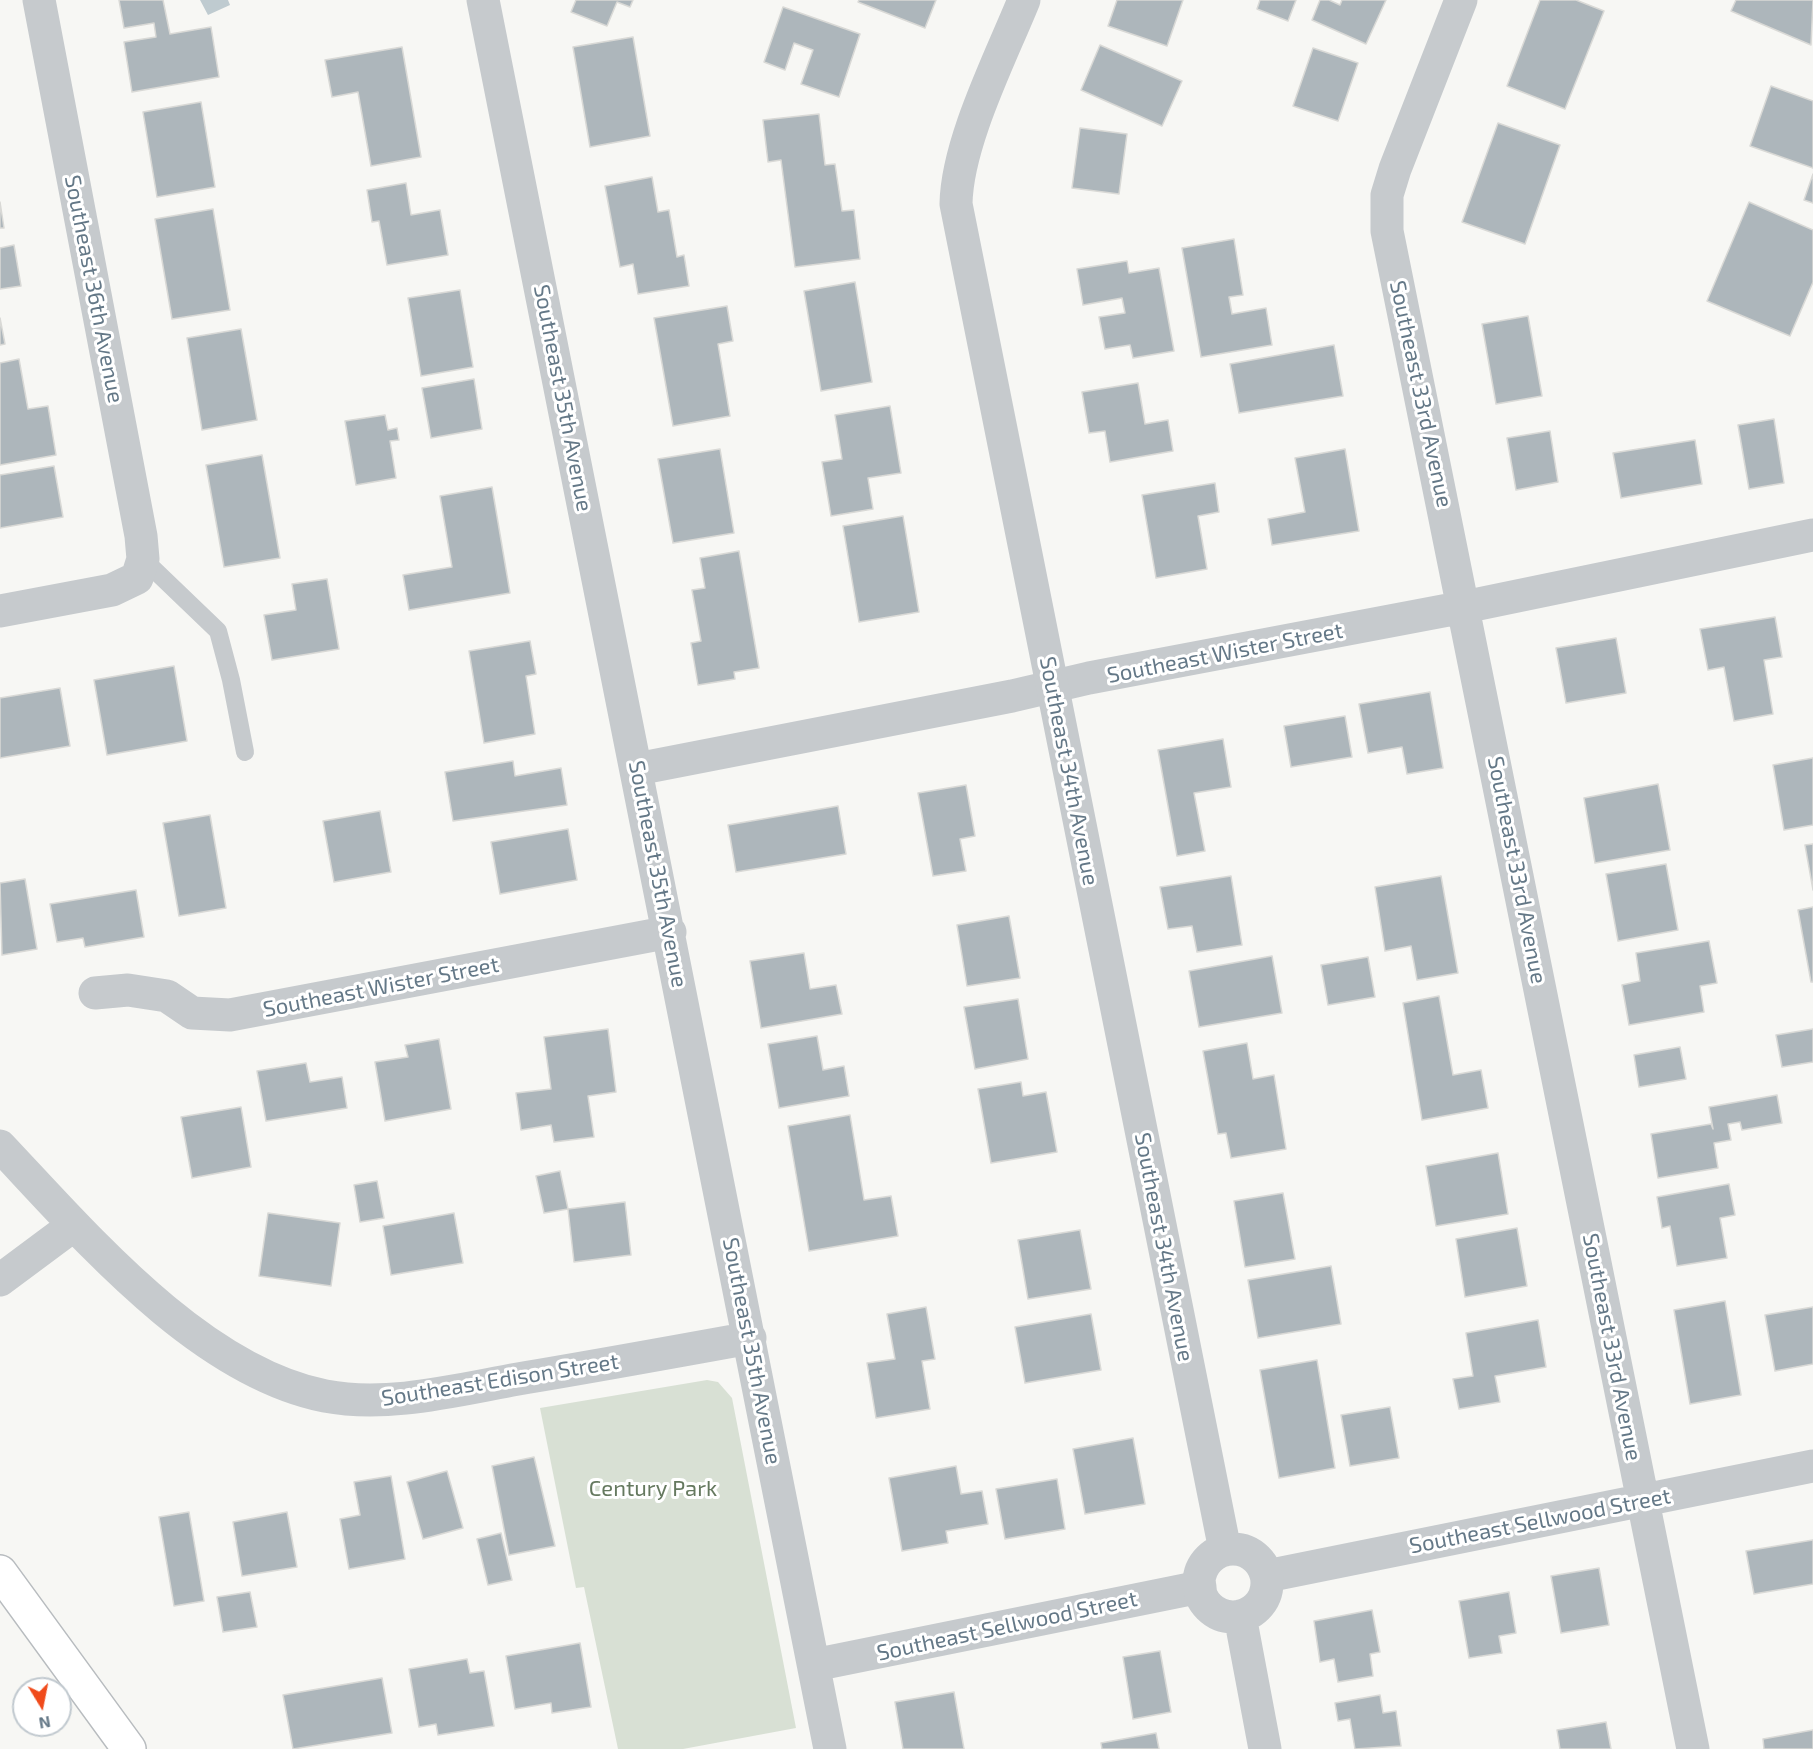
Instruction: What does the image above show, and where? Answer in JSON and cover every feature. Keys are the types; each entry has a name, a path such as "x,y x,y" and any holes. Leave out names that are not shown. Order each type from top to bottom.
{"highway":[{"path":"0,1572 129,1749"}],"street":[{"name":"Southeast 36th Avenue","path":"39,0 141,536 140,569"},
{"name":"Southeast 35th Avenue","path":"483,0 670,932 830,1749"},
{"name":"Southeast 34th Avenue","path":"1023,0 966,145 957,177 956,204 1225,1550"},
{"name":"Southeast 33rd Avenue","path":"1461,0 1395,169 1387,195 1387,231 1693,1749"},
{"name":"Southeast Wister Street","path":"637,769 1464,607 1813,535"},
{"path":"0,611 111,590 140,569"},
{"name":"Southeast Wister Street","path":"95,993 128,990 166,996 192,1013 230,1015 670,932"},
{"name":"Southeast Edison Street","path":"0,1146 110,1262 213,1346 274,1380 326,1396 363,1400 433,1394 750,1338"},
{"path":"0,1280 74,1225"},
{"name":"Southeast Sellwood Street","path":"1267,1576 1813,1466"},
{"path":"1239,1549 1251,1554 1261,1563 1267,1576 1266,1591 1259,1604 1240,1616 1227,1616 1214,1610 1204,1600 1200,1587 1205,1563 1225,1550 1239,1549"},
{"name":"Southeast Sellwood Street","path":"814,1665 1200,1587"},
{"path":"1240,1616 1265,1749"}],"lane":[{"path":"140,569 218,631 231,680 245,752"}],"green space":[{"name":"Century Park","path":"707,1380 718,1382 732,1398 796,1728 683,1749 618,1749 584,1587 576,1588 540,1408"}],"shaded area":[{"path":"200,0 228,0 230,5 208,15"}],"building":[{"path":"119,0 163,0 170,34 211,27 219,77 132,92 124,42 156,37 154,23 124,28"},
{"path":"576,0 633,0 630,7 617,2 607,26 571,12"},
{"path":"859,0 936,0 925,28 858,2"},
{"path":"1117,0 1183,0 1167,46 1108,26"},
{"path":"1260,0 1296,0 1288,21 1257,9"},
{"path":"1320,0 1329,0 1340,5 1342,0 1386,0 1366,44 1312,20"},
{"path":"1540,0 1576,0 1604,11 1565,109 1507,86"},
{"path":"1736,0 1813,0 1811,45 1731,11"},
{"path":"783,7 860,34 839,97 801,84 813,50 794,43 785,70 764,62"},
{"path":"633,37 650,136 590,147 573,47"},
{"path":"1100,45 1182,81 1162,126 1081,90"},
{"path":"402,47 421,157 371,166 358,92 332,97 325,60"},
{"path":"1313,48 1358,63 1338,121 1293,106"},
{"path":"1771,86 1813,101 1813,168 1750,146"},
{"path":"201,102 215,187 157,197 143,112"},
{"path":"819,114 825,165 835,164 842,211 854,210 860,259 795,267 781,160 768,162 763,120"},
{"path":"1498,123 1560,145 1525,244 1462,222"},
{"path":"1080,128 1127,134 1119,194 1072,188"},
{"path":"1813,174 1813,203 1804,200"},
{"path":"652,177 658,212 669,210 677,257 684,255 689,286 638,294 633,264 620,267 605,186"},
{"path":"406,183 411,215 440,210 448,255 387,265 379,221 372,222 367,190"},
{"path":"0,202 4,228 0,228"},
{"path":"1749,202 1813,230 1813,282 1790,336 1707,301"},
{"path":"213,209 230,310 172,319 155,219"},
{"path":"1234,239 1243,295 1229,297 1232,314 1266,308 1272,345 1201,357 1182,248"},
{"path":"14,245 21,286 0,289 0,248"},
{"path":"1127,261 1129,273 1159,268 1174,351 1133,358 1130,345 1105,349 1099,317 1125,313 1122,298 1083,305 1077,269"},
{"path":"855,282 872,382 821,391 804,291"},
{"path":"460,290 473,367 421,376 408,298"},
{"path":"727,306 733,341 718,344 730,416 673,426 654,318"},
{"path":"1528,316 1542,396 1496,404 1482,324"},
{"path":"0,318 5,344 0,345"},
{"path":"241,329 257,420 202,430 187,338"},
{"path":"1334,345 1343,396 1239,413 1230,364"},
{"path":"19,359 28,409 48,406 56,455 0,465 0,363"},
{"path":"474,379 482,429 431,438 422,388"},
{"path":"1138,383 1145,424 1168,420 1173,451 1110,462 1105,431 1089,433 1082,392"},
{"path":"890,406 901,473 868,478 873,509 831,516 822,462 842,459 835,415"},
{"path":"385,415 388,430 397,428 399,440 390,441 396,478 356,485 345,421"},
{"path":"1774,419 1784,483 1749,489 1738,425"},
{"path":"1550,431 1558,482 1516,490 1507,438"},
{"path":"1695,440 1702,484 1621,498 1613,453"},
{"path":"720,449 734,533 673,543 658,459"},
{"path":"1345,449 1359,531 1272,545 1268,519 1305,512 1295,458"},
{"path":"262,455 280,558 224,567 206,465"},
{"path":"54,466 63,517 0,528 0,475"},
{"path":"1215,483 1219,512 1198,516 1207,569 1156,578 1142,495"},
{"path":"492,487 510,593 409,610 403,575 452,567 440,496"},
{"path":"903,516 919,612 859,622 843,526"},
{"path":"739,551 759,668 734,672 735,679 698,685 691,643 701,641 692,590 705,588 700,558"},
{"path":"327,579 339,649 272,660 264,615 296,610 292,584"},
{"path":"1775,617 1782,657 1764,660 1773,714 1734,721 1724,667 1708,670 1700,629"},
{"path":"1616,638 1626,693 1566,703 1556,648"},
{"path":"530,641 536,674 526,676 535,734 484,743 469,651"},
{"path":"174,666 187,741 107,755 94,680"},
{"path":"60,688 70,746 0,758 0,698"},
{"path":"1430,692 1443,768 1407,774 1402,747 1368,753 1359,704"},
{"path":"1345,716 1352,757 1291,767 1284,726"},
{"path":"1223,739 1231,787 1194,793 1205,851 1177,856 1158,750"},
{"path":"1813,758 1813,825 1784,830 1773,765"},
{"path":"513,761 515,776 561,768 567,805 453,821 445,772"},
{"path":"1658,784 1670,850 1595,863 1584,798"},
{"path":"966,785 975,836 960,839 966,871 933,876 918,793"},
{"path":"838,806 846,854 736,872 728,825"},
{"path":"380,811 391,872 334,882 323,821"},
{"path":"210,815 226,908 179,916 163,823"},
{"path":"568,829 577,880 500,894 491,842"},
{"path":"1813,844 1813,890 1805,845"},
{"path":"1666,864 1678,930 1618,941 1606,874"},
{"path":"1231,876 1242,945 1197,952 1192,926 1168,929 1160,887"},
{"path":"1441,876 1458,973 1417,980 1411,946 1385,951 1375,887"},
{"path":"25,879 37,949 2,955 0,883"},
{"path":"136,890 144,937 85,947 83,938 57,942 50,904"},
{"path":"1813,907 1813,982 1811,982 1798,910"},
{"path":"1009,916 1020,978 967,986 957,925"},
{"path":"1709,941 1717,983 1700,986 1704,1012 1629,1025 1622,985 1640,981 1636,953"},
{"path":"804,953 810,989 836,985 842,1014 761,1028 750,961"},
{"path":"1272,956 1282,1013 1199,1027 1189,971"},
{"path":"1368,957 1375,997 1328,1005 1321,965"},
{"path":"1439,996 1453,1075 1481,1070 1488,1108 1422,1120 1403,1003"},
{"path":"1018,999 1028,1059 975,1069 964,1007"},
{"path":"608,1029 616,1092 588,1096 594,1137 554,1142 551,1125 521,1130 516,1093 551,1089 544,1037"},
{"path":"1813,1029 1813,1062 1782,1067 1776,1035"},
{"path":"817,1036 823,1070 844,1066 849,1096 779,1108 768,1044"},
{"path":"439,1039 451,1109 385,1121 375,1062 408,1057 405,1045"},
{"path":"1247,1043 1253,1079 1274,1075 1286,1149 1231,1158 1226,1133 1218,1134 1203,1051"},
{"path":"1680,1047 1686,1079 1639,1087 1634,1055"},
{"path":"306,1063 310,1082 342,1077 347,1108 266,1121 257,1071"},
{"path":"1021,1082 1023,1096 1046,1092 1057,1152 991,1163 978,1089"},
{"path":"1777,1095 1782,1123 1742,1130 1740,1122 1728,1124 1731,1140 1714,1143 1718,1168 1658,1178 1651,1134 1711,1124 1713,1129 1709,1107"},
{"path":"241,1107 251,1167 192,1178 181,1117"},
{"path":"850,1115 864,1200 891,1196 898,1236 809,1251 788,1126"},
{"path":"1498,1153 1508,1214 1436,1226 1426,1166"},
{"path":"560,1171 568,1209 544,1213 536,1176"},
{"path":"377,1181 384,1218 360,1222 354,1185"},
{"path":"1729,1184 1735,1215 1720,1218 1727,1258 1677,1266 1670,1226 1662,1228 1657,1197"},
{"path":"1283,1193 1295,1259 1245,1267 1234,1201"},
{"path":"625,1202 631,1255 574,1262 568,1209"},
{"path":"268,1213 340,1223 331,1286 259,1276"},
{"path":"454,1213 463,1263 391,1275 383,1226"},
{"path":"1517,1228 1527,1286 1465,1297 1456,1239"},
{"path":"1080,1230 1091,1289 1028,1299 1018,1240"},
{"path":"1331,1266 1341,1324 1258,1338 1248,1280"},
{"path":"1725,1301 1741,1395 1690,1404 1674,1310"},
{"path":"926,1307 935,1359 922,1361 930,1409 876,1418 867,1363 895,1359 887,1314"},
{"path":"1813,1307 1813,1364 1775,1371 1765,1315"},
{"path":"1091,1314 1101,1370 1025,1383 1015,1327"},
{"path":"1538,1320 1546,1367 1495,1376 1500,1402 1459,1409 1453,1379 1473,1376 1466,1333"},
{"path":"1317,1360 1335,1468 1279,1478 1260,1370"},
{"path":"1390,1407 1399,1458 1350,1466 1341,1415"},
{"path":"1133,1438 1145,1504 1085,1514 1073,1449"},
{"path":"534,1457 555,1546 509,1555 492,1466"},
{"path":"956,1466 961,1494 982,1491 988,1524 946,1531 948,1543 902,1551 889,1478"},
{"path":"447,1471 463,1528 423,1539 407,1482"},
{"path":"391,1476 405,1559 349,1569 340,1519 360,1515 354,1482"},
{"path":"1057,1479 1065,1529 1005,1539 996,1489"},
{"path":"189,1512 204,1601 174,1606 159,1517"},
{"path":"287,1512 297,1567 242,1576 233,1522"},
{"path":"501,1533 512,1580 488,1585 477,1539"},
{"path":"1813,1540 1813,1584 1754,1594 1746,1551"},
{"path":"1599,1568 1609,1625 1561,1633 1551,1576"},
{"path":"250,1592 257,1627 223,1632 217,1597"},
{"path":"1509,1592 1516,1633 1499,1636 1502,1653 1469,1658 1459,1601"},
{"path":"1372,1610 1380,1652 1370,1654 1373,1676 1338,1682 1334,1659 1320,1662 1314,1621"},
{"path":"580,1643 591,1707 552,1713 551,1703 515,1709 506,1656"},
{"path":"1160,1651 1171,1712 1133,1719 1123,1657"},
{"path":"467,1659 470,1673 484,1671 494,1726 438,1735 436,1724 419,1727 409,1669"},
{"path":"382,1678 392,1733 293,1749 283,1695"},
{"path":"954,1692 964,1749 903,1749 895,1702"},
{"path":"1380,1695 1383,1713 1396,1711 1401,1746 1355,1749 1350,1719 1338,1721 1335,1703"},
{"path":"1606,1722 1611,1749 1560,1749 1557,1730"},
{"path":"1813,1730 1813,1749 1764,1749 1763,1739"},
{"path":"1156,1733 1159,1749 1102,1749 1101,1743"}]}
